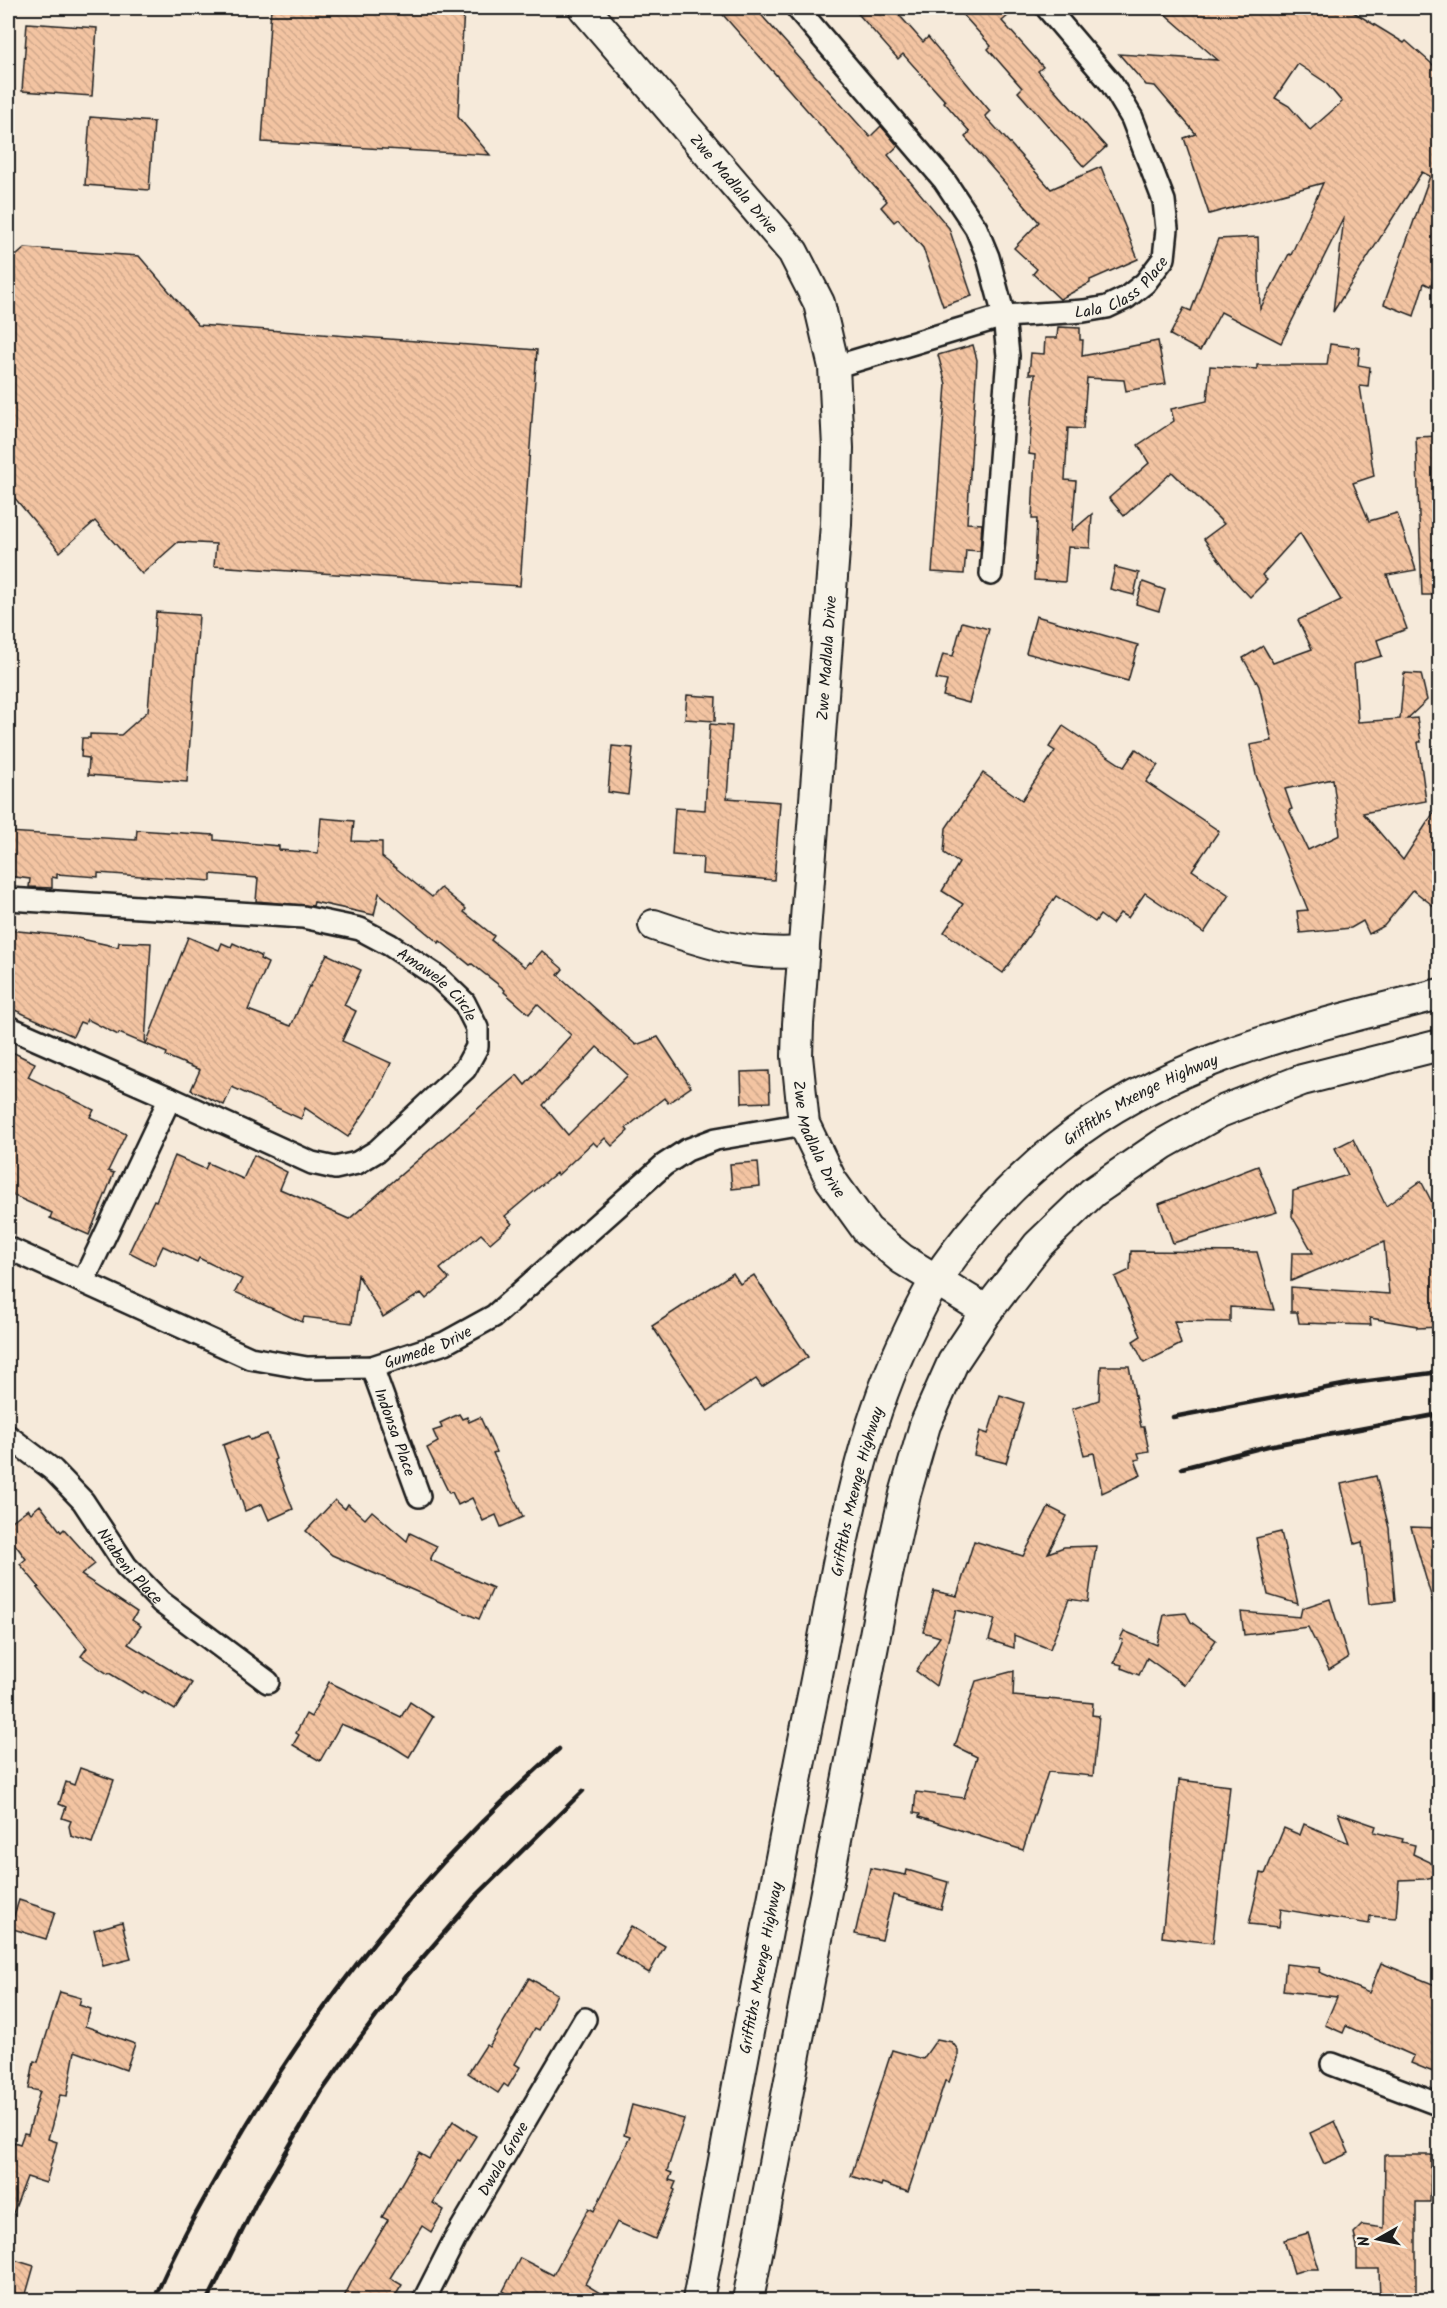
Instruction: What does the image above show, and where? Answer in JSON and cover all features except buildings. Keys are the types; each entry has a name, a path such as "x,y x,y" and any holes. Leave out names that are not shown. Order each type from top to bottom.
{"street":[{"name":"Zwe Madlala Drive","path":"584,8 793,252 819,303 834,367 838,448 836,524 797,1056 804,1124 831,1180 867,1230 902,1259 987,1311"},
{"path":"797,8 944,180 976,228 988,257 1004,316 1008,356 991,574"},
{"name":"Lala Class Place","path":"834,367 1004,316 1084,312 1107,307 1126,298 1145,283 1164,258 1167,229 1164,201 1132,118 1111,83 1047,8"},
{"name":"Amawele Circle","path":"8,899 303,917 360,928 438,977 464,1002 477,1028 477,1047 465,1069 377,1151 357,1162 335,1168 312,1163 8,1027"},
{"path":"654,925 713,945 738,950 763,954 804,952"},
{"name":"Griffiths Mxenge Highway","path":"698,2301 784,1840 854,1489 871,1424 902,1347 935,1281 989,1212 1059,1146 1122,1102 1178,1072 1292,1032 1440,994"},
{"path":"752,2294 880,1604 905,1494 925,1425 953,1362 987,1311 1038,1245 1093,1192 1163,1144 1220,1112 1302,1080 1440,1045"},
{"path":"83,1282 170,1098"},
{"name":"Gumede Drive","path":"8,1248 250,1358 307,1368 372,1367 445,1343 494,1316 664,1165 687,1150 716,1139 804,1124"},
{"name":"Indonsa Place","path":"372,1367 419,1496"},
{"name":"Ntabeni Place","path":"8,1436 53,1470 83,1502 126,1566 161,1602 268,1682"},
{"name":"Dwala Grove","path":"424,2301 454,2241 585,2019"},
{"path":"1332,2064 1440,2105"}],"railway":[{"path":"1173,1417 1353,1383 1440,1372"},
{"path":"1182,1468 1268,1446 1440,1414"},
{"path":"154,2300 179,2245 229,2155 263,2098 337,1990 419,1889 463,1841 559,1749"},
{"path":"208,2300 257,2201 322,2091 352,2049 405,1978 475,1897 583,1791"}]}
